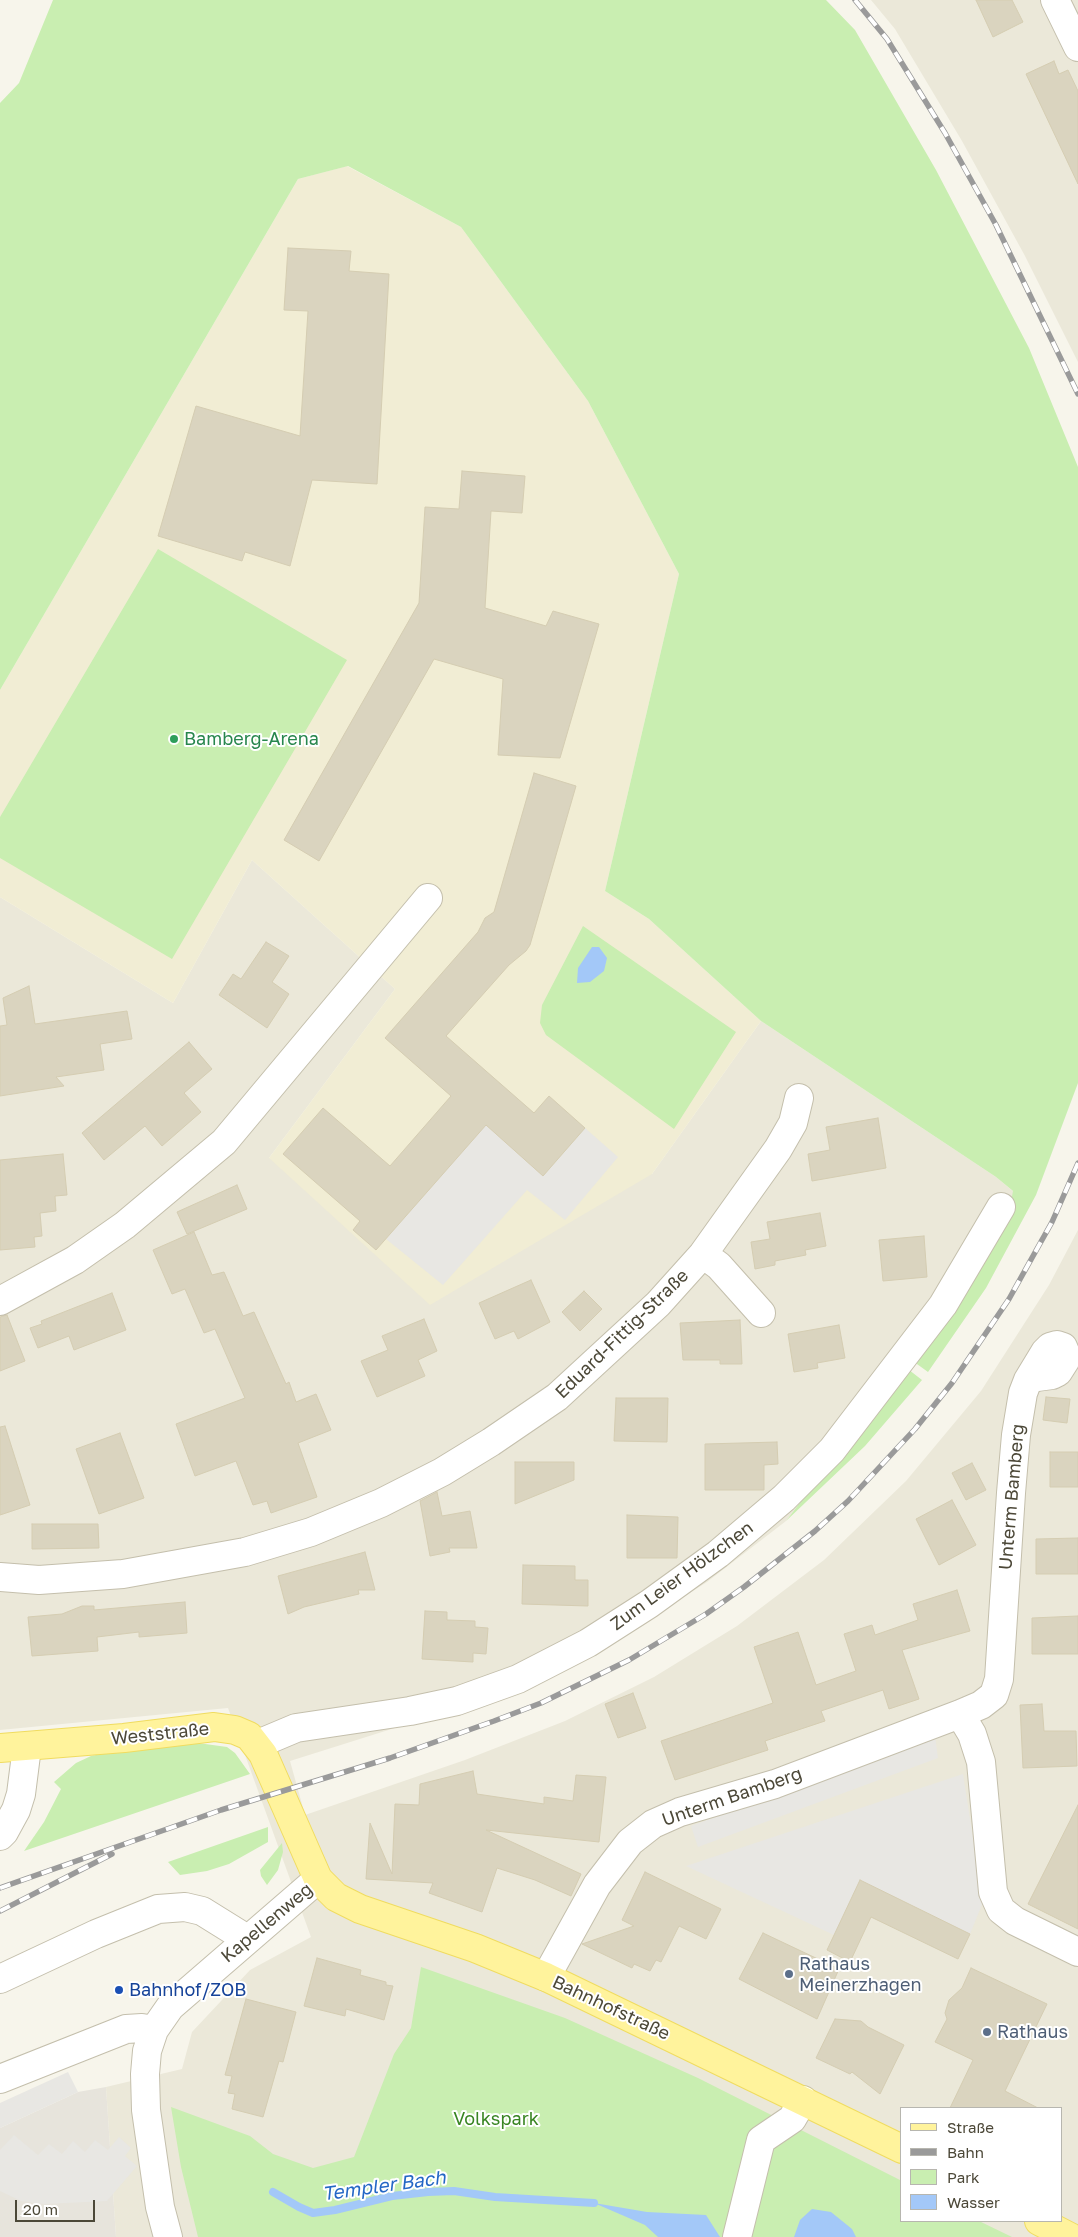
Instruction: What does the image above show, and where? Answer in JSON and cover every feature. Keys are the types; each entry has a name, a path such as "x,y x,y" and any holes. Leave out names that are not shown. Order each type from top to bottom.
{"main road":[{"name":"Weststraße","path":"0,1748 124,1738 214,1727 235,1730 249,1736 258,1744"},
{"path":"258,1744 318,1879"},
{"name":"Bahnhofstraße","path":"318,1879 336,1897 360,1909 475,1948 546,1977 900,2148"},
{"path":"1041,2222 1070,2237"}],"street":[{"path":"1054,0 1078,47"},
{"path":"0,1301 75,1260 125,1225 224,1142 428,898"},
{"name":"Eduard-Fittig-Straße","path":"0,1577 48,1580 122,1574 245,1552 310,1532 381,1503 450,1467 491,1442 557,1397 658,1304 703,1254 788,1132 793,1123 799,1098"},
{"name":"Zum Leier Hölzchen","path":"258,1744 296,1728 410,1711 457,1701 518,1679 588,1643 649,1604 703,1565 784,1498 832,1450 943,1305 1001,1207"},
{"path":"703,1254 719,1266 761,1313"},
{"name":"Unterm Bamberg","path":"546,1977 597,1885 630,1842 653,1824 680,1812 775,1784 960,1714 981,1705 994,1695 999,1679 1016,1435 1023,1393 1028,1380"},
{"path":"960,1714 972,1734 981,1762 993,1892 1001,1910 1015,1921 1078,1952"},
{"path":"0,1836 12,1817 21,1794 27,1747"},
{"name":"Kapellenweg","path":"168,2237 160,2207 146,2110 145,2074 147,2051 154,2030 170,2007 318,1879"},
{"path":"0,1979 96,1934 158,1909 185,1907 202,1911 247,1939"},
{"path":"0,2079 126,2029 142,2028 154,2030"},
{"path":"737,2237 761,2140 792,2119 803,2100"}],"shaded area":[{"path":"871,0 1078,0 1078,362 1025,256 962,141 895,29"},
{"path":"347,166 461,227 588,401 679,574 605,891 649,919 761,1021 652,1174 430,1305 269,1158 395,989 252,860 173,1003 0,897 0,690 298,179"},
{"path":"252,860 395,989 269,1158 652,1174 761,1021 996,1177 1014,1192 1011,1202 904,1366 786,1521 707,1582 630,1631 455,1709 290,1761 305,1815 465,1760 565,1721 654,1677 737,1626 824,1560 906,1481 981,1391 1049,1285 1078,1230 1078,2237 116,2237 106,2087 182,2069 192,2032 250,1970 311,1937 228,1708 0,1730 0,897 173,1003"},
{"path":"486,1124 543,1176 585,1128 618,1157 565,1220 527,1190 443,1285 386,1239"},
{"path":"935,1736 938,1758 698,1847 691,1826"},
{"path":"963,1774 983,1902 970,1934 860,1880 834,1935 686,1866"},
{"path":"68,2072 78,2092 0,2128 0,2103"},
{"path":"106,2087 116,2237 0,2237 0,2128 78,2092"},
{"path":"14,2135 38,2155 49,2144 62,2154 73,2141 85,2152 95,2140 108,2150 119,2137 131,2148 125,2156 137,2166 107,2201 44,2204 21,2201 0,2191 0,2150"}],"green space":[{"path":"53,0 826,0 855,30 936,170 1029,348 1078,467 1078,1083 1036,1195 986,1288 928,1372 910,1359 1011,1202 1013,1191 996,1177 761,1021 649,919 605,891 679,574 588,401 461,227 348,166 298,179 0,690 0,103 19,83"},
{"name":"Bamberg-Arena","path":"158,549 347,660 172,959 0,858 0,817"},
{"path":"583,926 736,1032 674,1129 546,1035 540,1023 542,1005"},
{"path":"904,1366 922,1380 865,1446 786,1521"},
{"path":"198,1743 227,1747 235,1753 250,1774 24,1851 44,1822 61,1789 54,1782 76,1763 91,1756 111,1752"},
{"path":"268,1827 268,1842 229,1864 207,1871 180,1875 168,1862"},
{"path":"282,1843 283,1852 278,1870 267,1885 261,1876 260,1870"},
{"name":"Volkspark","path":"421,1967 565,2018 698,2078 900,2180 900,2222 981,2222 1012,2237 198,2237 181,2167 171,2107 250,2136 273,2154 313,2168 354,2157 394,2054 411,2028"}],"water":[{"path":"592,947 599,947 607,958 604,971 590,982 577,983 578,968"},
{"path":"594,2203 647,2212 706,2215 720,2237 658,2237 645,2225"},
{"path":"812,2209 831,2212 852,2229 856,2237 794,2237 800,2220"}],"building":[{"path":"976,0 1012,0 1023,22 993,37"},
{"path":"1054,61 1059,74 1068,70 1078,91 1078,184 1026,74"},
{"path":"288,248 351,251 349,271 389,274 377,484 312,480 290,566 245,552 242,561 158,536 196,406 300,436 308,311 284,310"},
{"path":"462,471 525,476 522,513 491,511 485,608 546,626 553,611 599,624 560,758 498,755 503,679 434,659 319,861 284,840 419,603 425,507 459,509"},
{"path":"534,773 576,786 530,945 526,951 509,965 446,1036 534,1113 549,1096 585,1128 543,1176 486,1125 376,1250 353,1230 360,1221 283,1154 323,1108 390,1166 451,1096 385,1038 478,932 485,918 494,912"},
{"path":"266,942 289,956 272,982 289,994 267,1028 219,995 233,974 241,979"},
{"path":"29,986 35,1024 127,1011 132,1039 100,1044 104,1070 56,1077 64,1086 0,1096 0,1026 7,1025 3,998"},
{"path":"189,1042 212,1069 184,1093 201,1112 162,1146 145,1126 104,1160 82,1133"},
{"path":"878,1118 886,1168 812,1181 808,1154 830,1150 826,1127"},
{"path":"63,1154 67,1195 55,1196 56,1211 40,1213 42,1236 34,1237 35,1247 0,1250 0,1160"},
{"path":"237,1185 247,1209 187,1234 177,1212"},
{"path":"820,1213 826,1246 805,1250 806,1255 775,1261 775,1265 755,1269 751,1242 770,1239 767,1222"},
{"path":"194,1232 212,1275 224,1272 243,1316 254,1312 286,1384 289,1382 296,1402 316,1394 331,1430 298,1443 317,1497 271,1513 267,1501 253,1505 236,1461 195,1476 176,1424 245,1398 215,1329 204,1333 185,1289 172,1294 153,1250"},
{"path":"924,1236 927,1277 883,1281 879,1240"},
{"path":"531,1280 550,1322 518,1339 514,1331 495,1339 479,1303"},
{"path":"584,1291 602,1309 580,1331 562,1312"},
{"path":"112,1293 126,1330 74,1350 69,1336 38,1348 30,1328 42,1324 41,1321"},
{"path":"7,1315 25,1361 0,1371 0,1317"},
{"path":"424,1319 437,1351 418,1360 425,1376 377,1397 361,1361 388,1350 382,1336"},
{"path":"740,1320 742,1364 720,1364 720,1360 683,1360 680,1323"},
{"path":"839,1325 845,1358 817,1363 818,1368 794,1372 788,1334"},
{"path":"1046,1397 1070,1399 1067,1423 1043,1420"},
{"path":"616,1398 668,1398 667,1442 614,1441"},
{"path":"5,1426 30,1505 0,1515 0,1427"},
{"path":"120,1433 144,1498 99,1514 76,1449"},
{"path":"777,1442 778,1464 764,1465 764,1490 705,1490 705,1444"},
{"path":"1050,1452 1078,1452 1078,1487 1050,1487"},
{"path":"515,1462 574,1462 574,1480 515,1504"},
{"path":"972,1463 986,1490 966,1500 952,1473"},
{"path":"437,1492 442,1516 470,1511 477,1548 449,1548 450,1552 430,1556 420,1501"},
{"path":"952,1500 976,1545 939,1565 916,1519"},
{"path":"627,1515 678,1517 677,1558 627,1558"},
{"path":"32,1524 98,1524 99,1548 32,1549"},
{"path":"1078,1538 1078,1574 1036,1574 1036,1539"},
{"path":"365,1552 375,1590 358,1590 359,1594 304,1607 288,1614 278,1576"},
{"path":"523,1565 575,1566 575,1580 588,1580 588,1606 522,1604"},
{"path":"957,1590 970,1631 902,1650 919,1699 889,1709 883,1690 821,1711 825,1721 765,1741 768,1750 675,1780 661,1741 773,1703 754,1647 798,1632 816,1685 856,1671 844,1634 872,1625 875,1635 918,1620 913,1604"},
{"path":"185,1602 187,1633 139,1637 139,1632 97,1637 98,1651 32,1656 28,1617 62,1614 82,1606 94,1606 94,1610"},
{"path":"425,1611 447,1612 447,1620 475,1621 475,1627 488,1628 486,1654 473,1653 473,1662 422,1659"},
{"path":"1078,1616 1078,1654 1032,1654 1032,1618"},
{"path":"633,1693 646,1728 618,1738 605,1704"},
{"path":"1042,1704 1044,1731 1076,1731 1077,1766 1023,1768 1020,1705"},
{"path":"473,1771 477,1794 544,1804 544,1797 573,1801 576,1775 606,1777 599,1842 486,1830 581,1874 571,1896 535,1880 497,1868 482,1912 429,1893 433,1883 366,1879 370,1823 392,1874 395,1804 419,1805 420,1784"},
{"path":"1078,1805 1078,1929 1028,1904"},
{"path":"645,1872 721,1909 706,1939 679,1926 661,1962 656,1960 650,1971 634,1964 632,1968 582,1944 634,1926 622,1920"},
{"path":"860,1880 970,1934 958,1959 871,1917 850,1962 827,1950"},
{"name":"Rathaus Meinerzhagen","path":"763,1933 839,1969 817,2019 739,1979"},
{"path":"317,1958 361,1970 360,1975 386,1982 386,1985 393,1986 384,2020 346,2009 345,2016 304,2006"},
{"name":"Rathaus","path":"971,1968 1047,2004 1005,2091 1036,2107 950,2107 973,2060 935,2042 947,2019 945,2013 949,2000 962,1988"},
{"path":"246,1999 296,2012 283,2062 279,2061 263,2117 232,2109 235,2094 228,2093 232,2076 225,2075"},
{"path":"835,2019 861,2021 868,2027 904,2045 880,2094 852,2072 850,2074 816,2058"}],"waterway":[{"name":"Templer Bach","path":"273,2192 313,2213 335,2210 392,2196 454,2191 495,2197 594,2203"}],"railway":[{"path":"855,0 887,39 945,133 996,225 1078,394"},
{"path":"0,1888 221,1810 390,1758 541,1703 629,1660 706,1614 744,1587 815,1531 848,1501 915,1429 952,1383 1009,1299 1052,1222 1078,1163"},
{"path":"0,1911 112,1854"}],"place":[{"name":"Bamberg-Arena","path":"174,739"},
{"name":"Rathaus Meinerzhagen","path":"789,1974"},
{"name":"Bahnhof/ZOB","path":"119,1990"},
{"name":"Rathaus","path":"987,2032"}]}
